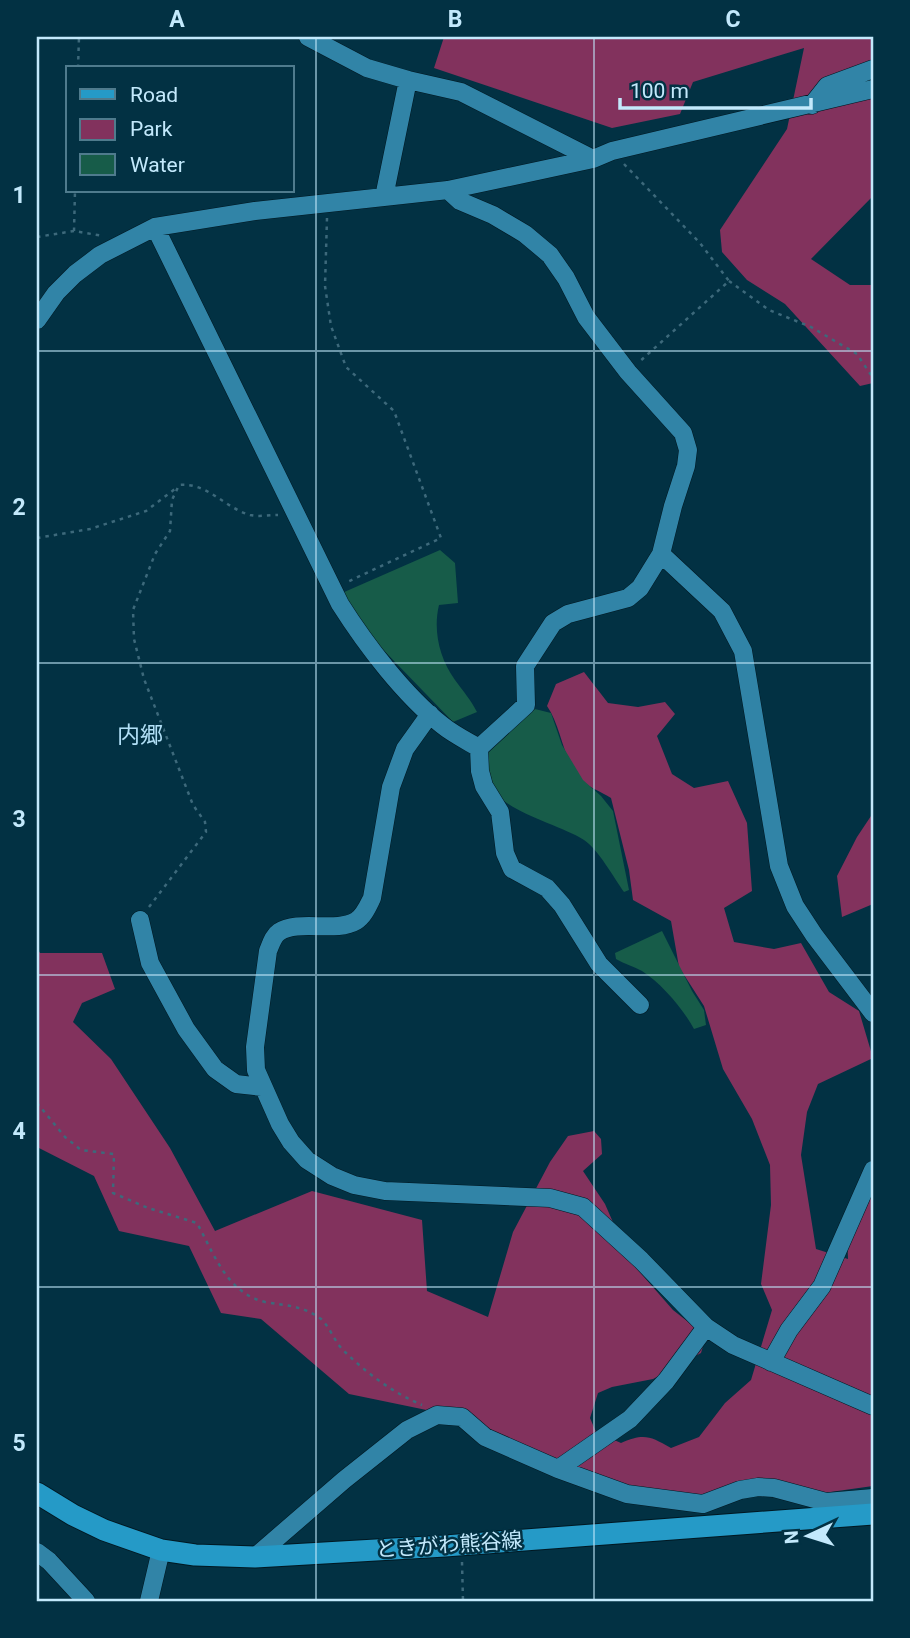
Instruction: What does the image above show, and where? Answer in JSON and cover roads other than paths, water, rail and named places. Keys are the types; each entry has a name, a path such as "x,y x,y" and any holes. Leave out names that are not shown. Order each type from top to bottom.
{"main road":[{"name":"ときがわ熊谷線","path":"37,1493 104,1530 161,1550 255,1558 873,1514"}],"street":[{"path":"308,37 367,68 461,92 593,159"},
{"path":"812,105 827,86 873,69"},
{"path":"384,197 408,80"},
{"path":"37,320 56,293 75,274 100,255 155,227 189,220 448,190 593,159 612,151 873,89"},
{"path":"448,190 460,201 493,215 525,234 550,255 566,278 586,317 628,372 683,433 688,450 661,554 640,588 628,598 568,614 553,623 525,666 526,705 479,748"},
{"path":"155,227 340,604 366,643 430,714 442,726 479,748"},
{"path":"661,554 722,611 743,651 779,866 795,906 873,1013"},
{"path":"430,714 405,750 391,787 372,898 365,912 358,920 346,924 289,928 279,932 268,951 255,1047 256,1070 280,1125 307,1160 343,1181 385,1191 550,1198 583,1207 641,1259 706,1327 733,1345 873,1406"},
{"path":"479,748 484,786 500,811 505,853 512,869 547,888 562,905 598,964 640,1005"},
{"path":"140,920 150,963 186,1029 215,1069 236,1084 262,1087"},
{"path":"771,1362 789,1330 822,1286 873,1170"},
{"path":"558,1469 630,1419 666,1381 706,1327"},
{"path":"255,1558 344,1480 407,1430 437,1415 462,1417 485,1437 558,1469 627,1494 703,1504 740,1490 758,1487 774,1488 826,1502 873,1498"},
{"path":"149,1601 161,1550"},
{"path":"37,1552 49,1561 86,1601"}],"water":[{"path":"440,550 455,563 458,603 439,605 439,644 449,671 477,712 453,722 367,633 342,593"},
{"path":"535,709 551,713 562,745 583,780 613,811 629,890 624,892 600,857 584,840 519,810 497,795 491,786 488,753"},
{"path":"662,931 704,1010 706,1025 694,1029 678,1005 657,982 642,971 616,959 615,953"}],"district":[{"name":"内郷","path":"140,735"}]}
